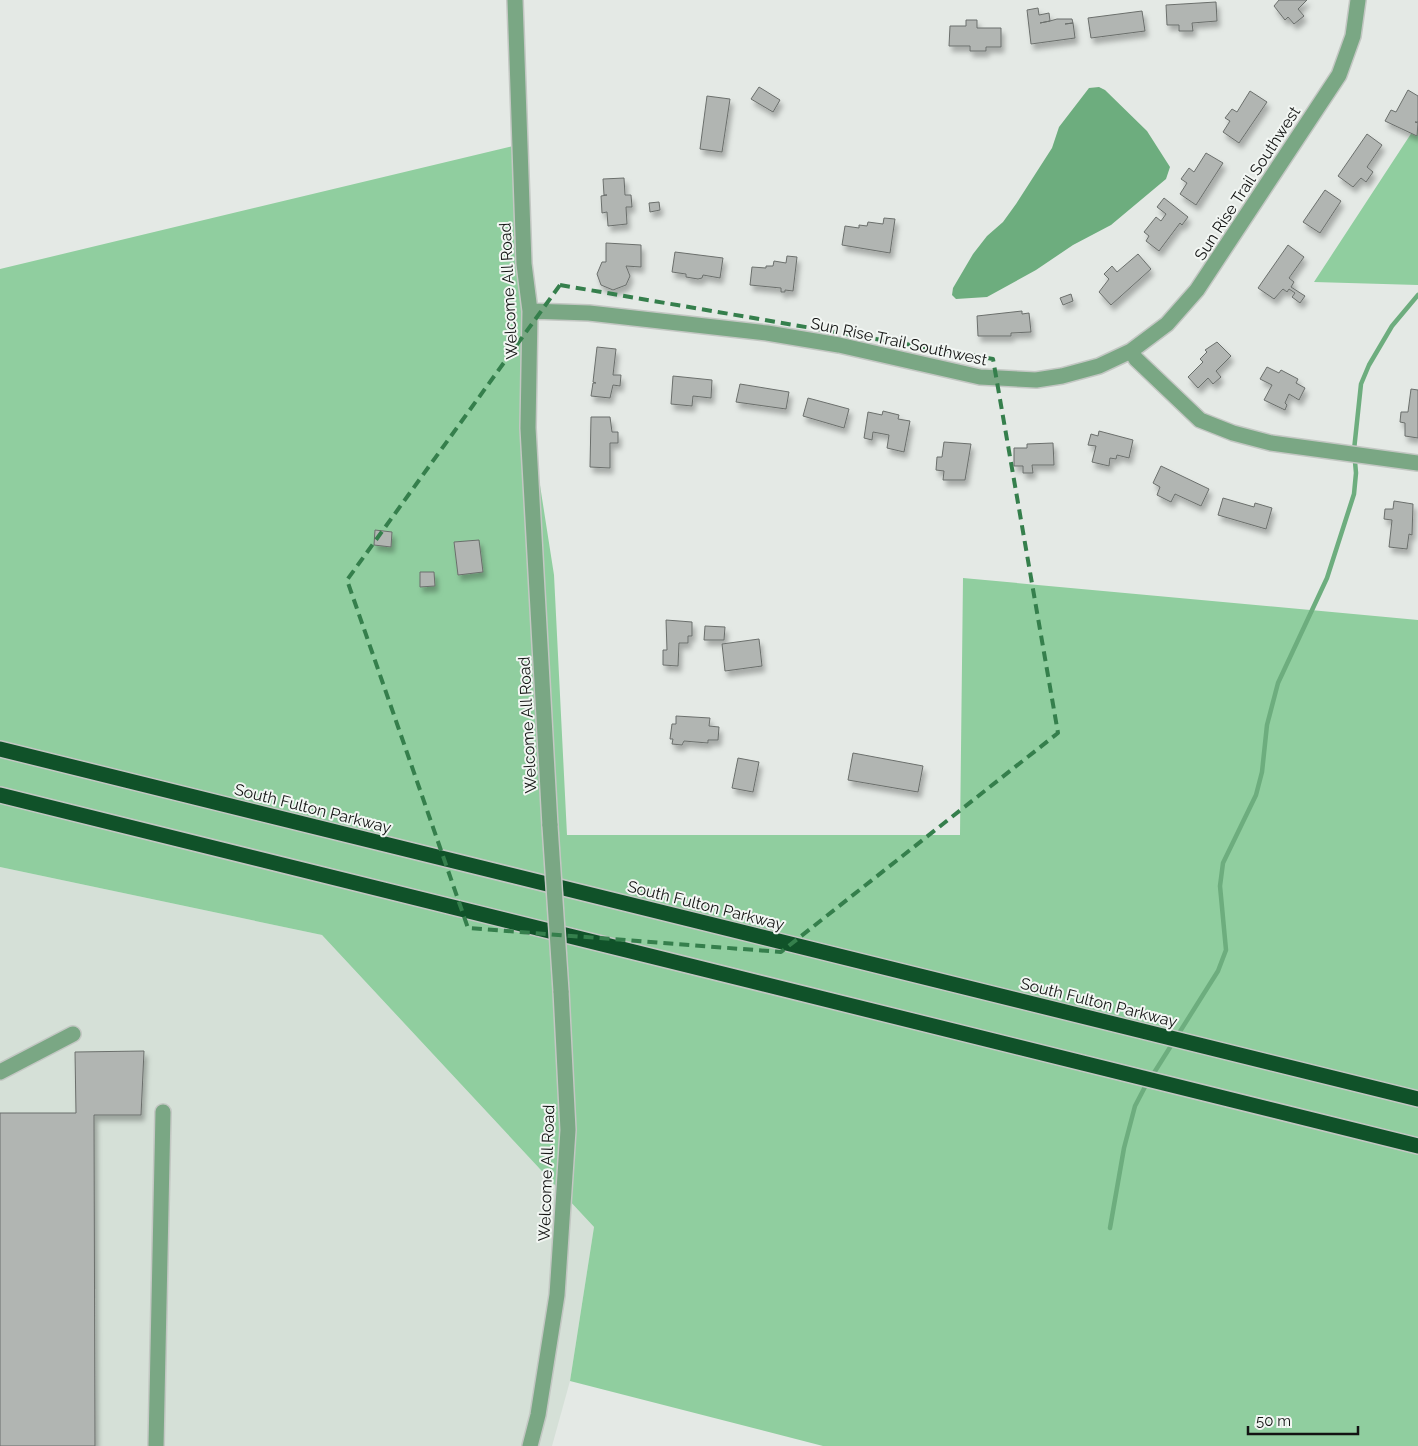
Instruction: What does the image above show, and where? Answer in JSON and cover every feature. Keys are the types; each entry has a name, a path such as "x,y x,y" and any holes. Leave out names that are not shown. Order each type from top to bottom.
{"highway":[{"name":"South Fulton Parkway","path":"0,749 1413,1097"},
{"path":"0,795 1364,1131 1418,1146"},
{"path":"1364,1131 1418,1150"}],"street":[{"name":"Welcome All Road","path":"515,0 524,264 530,311 528,428 550,826 562,990 568,1130 557,1295 538,1414 530,1446"},
{"name":"Sun Rise Trail Southwest","path":"530,311 589,313 767,333 839,345 980,377 1017,380 1062,376 1105,364 1131,351 1167,324 1197,290 1339,75 1353,36 1358,0"},
{"path":"1131,351 1200,420 1225,430 1271,443 1418,463"},
{"path":"0,1072 73,1034"},
{"path":"156,1446 163,1112"}],"highlighted area":[{"path":"560,285 993,359 1058,733 781,952 468,928 347,580"}],"shaded area":[{"path":"1099,87 1105,90 1147,131 1170,167 1166,179 1111,225 1073,245 1036,270 987,297 956,299 952,295 953,288 973,254 987,236 1003,222 1016,204 1052,148 1059,127 1089,88"},
{"path":"1418,123 1418,285 1314,282"},
{"path":"517,145 537,466 554,575 567,835 960,835 963,578 1418,620 1418,1446 823,1446 570,1381 594,1227 322,935 0,867 0,269"},
{"path":"0,867 322,935 594,1227 570,1381 552,1446 0,1446"}],"building":[{"path":"1279,0 1307,0 1298,9 1304,16 1294,24 1288,17 1285,20 1274,6"},
{"path":"1216,2 1217,21 1192,23 1193,31 1179,31 1179,25 1167,25 1166,5"},
{"path":"1038,8 1039,15 1049,13 1050,21 1072,19 1075,38 1031,44 1027,10"},
{"path":"1142,11 1145,31 1091,38 1088,18"},
{"path":"966,20 977,20 977,28 1001,28 1001,47 986,47 986,51 970,51 970,46 949,46 950,26 966,26"},
{"path":"759,87 780,100 773,112 751,99"},
{"path":"1408,90 1418,96 1418,122 1415,122 1418,123 1417,136 1385,121 1391,110 1396,112"},
{"path":"1250,91 1267,102 1239,143 1223,132 1230,121 1225,118 1232,109 1237,112"},
{"path":"707,96 730,99 722,152 700,149"},
{"path":"1367,134 1382,145 1367,167 1373,172 1366,182 1361,178 1353,187 1338,176"},
{"path":"1206,153 1223,163 1196,205 1180,194 1187,183 1181,179 1189,168 1194,172"},
{"path":"624,178 625,195 631,195 632,207 626,207 627,224 608,226 607,212 602,213 601,196 607,195 604,195 603,179"},
{"path":"1325,190 1341,201 1320,233 1303,222"},
{"path":"1164,198 1188,217 1182,225 1180,223 1159,251 1146,241 1149,236 1144,232 1156,217 1161,221 1166,214 1157,207"},
{"path":"659,202 660,210 650,212 649,203"},
{"path":"884,218 895,219 890,253 842,245 845,226 859,228 859,225 867,226 868,222 883,224"},
{"path":"606,243 641,245 641,267 626,266 630,276 626,285 613,290 601,285 597,274 602,262 606,262"},
{"path":"1288,245 1304,257 1289,278 1294,282 1291,287 1305,296 1300,303 1292,297 1295,293 1289,289 1287,292 1283,289 1274,299 1258,288"},
{"path":"675,252 723,258 720,278 703,275 702,278 698,279 686,277 686,274 672,272"},
{"path":"1138,254 1151,269 1111,305 1099,292 1109,279 1104,274 1112,266 1117,272"},
{"path":"787,256 797,257 793,291 785,290 785,292 781,292 781,288 750,285 752,267 766,268 766,266 773,266 774,261 786,263"},
{"path":"1071,294 1073,301 1063,305 1060,298"},
{"path":"1022,311 1022,314 1029,313 1031,332 1011,333 1011,336 978,336 977,316"},
{"path":"1217,342 1231,356 1216,371 1221,377 1213,384 1208,378 1198,388 1188,377 1203,362 1200,359 1207,352 1205,350"},
{"path":"597,347 616,349 613,375 621,375 620,386 613,385 610,398 591,396 593,383 596,383 593,382"},
{"path":"1267,367 1279,373 1281,370 1298,379 1296,383 1305,388 1299,400 1289,394 1285,403 1287,405 1285,410 1264,400 1272,385 1260,379"},
{"path":"673,376 712,380 711,398 693,396 692,406 671,404"},
{"path":"740,384 789,392 786,409 736,402"},
{"path":"1411,389 1418,390 1418,438 1405,436 1405,423 1400,422 1401,412 1408,412"},
{"path":"808,398 849,409 844,428 803,416"},
{"path":"883,411 899,415 898,419 910,421 904,452 887,448 889,435 873,432 872,440 864,438 868,412 882,415"},
{"path":"591,417 610,417 612,432 618,432 618,443 610,443 610,468 590,467"},
{"path":"1099,431 1133,440 1129,458 1117,455 1116,459 1110,458 1109,466 1092,462 1096,446 1088,445 1091,434 1098,436"},
{"path":"944,442 971,444 965,480 943,480 944,471 936,470 937,457 942,457"},
{"path":"1053,443 1054,465 1032,465 1033,473 1023,473 1023,466 1014,466 1014,448 1027,448 1027,444"},
{"path":"1161,466 1209,489 1201,506 1175,494 1171,502 1157,495 1160,487 1153,483"},
{"path":"1223,498 1254,507 1255,503 1272,508 1266,529 1218,515"},
{"path":"1394,501 1413,504 1412,535 1409,534 1407,549 1389,547 1392,520 1384,519 1385,509 1393,509"},
{"path":"375,530 392,532 391,547 374,545"},
{"path":"479,540 483,572 458,575 454,542"},
{"path":"420,572 434,572 435,586 420,587"},
{"path":"666,620 692,622 692,636 688,636 688,643 679,643 678,666 663,665 663,650 667,650"},
{"path":"705,626 725,627 724,640 704,640"},
{"path":"759,639 762,666 725,671 722,644"},
{"path":"676,716 710,718 709,726 719,727 718,740 708,740 708,743 684,741 682,745 672,744 673,739 670,739 672,724 676,724"},
{"path":"853,753 923,766 918,792 848,780"},
{"path":"738,758 759,762 753,792 732,788"},
{"path":"144,1051 141,1115 94,1115 95,1446 0,1446 0,1113 76,1113 75,1052"}],"waterway":[{"path":"1152,1076 1218,971 1226,950 1220,886 1223,863 1256,795 1262,772 1267,725 1278,683 1327,578 1354,494 1356,473 1354,450 1361,384 1369,365 1392,326 1418,295"},
{"path":"1110,1228 1124,1148 1135,1106 1147,1083"}]}
